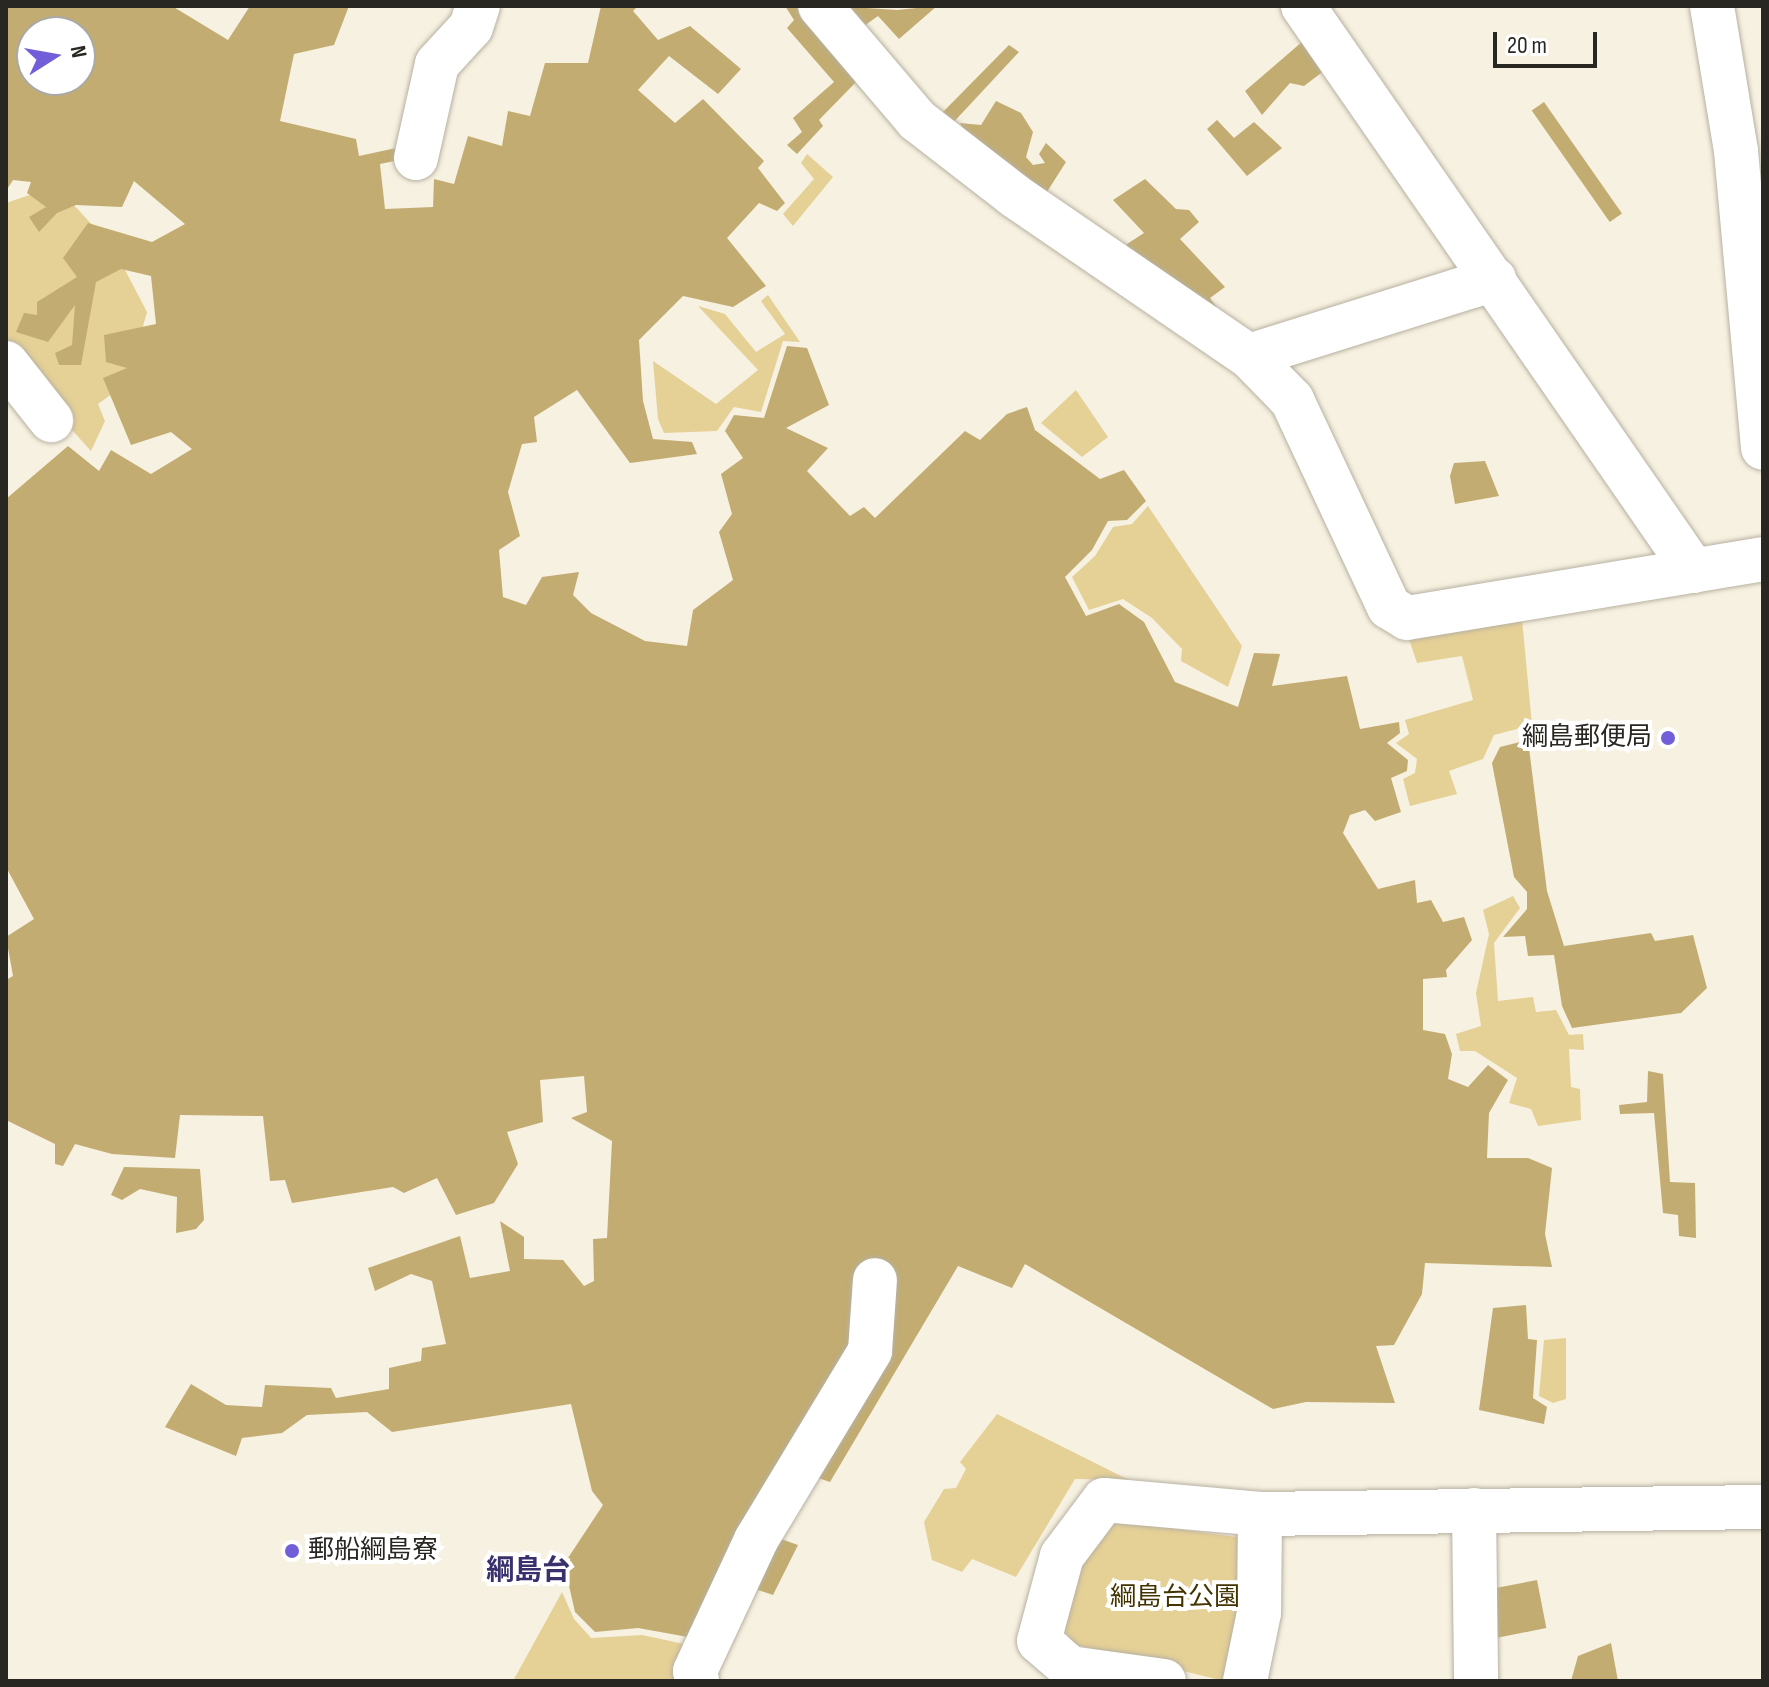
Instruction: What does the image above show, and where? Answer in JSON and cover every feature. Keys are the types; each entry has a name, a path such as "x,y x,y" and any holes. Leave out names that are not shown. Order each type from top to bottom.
{"street":[{"path":"416,158 437,64 471,27 478,6"},
{"path":"820,6 917,120 1015,196 1249,356 1292,400 1389,607 1407,618 1763,559"},
{"path":"1303,6 1694,571"},
{"path":"1712,6 1722,44 1756,291 1763,448"},
{"path":"1249,356 1494,279"},
{"path":"6,363 51,420"},
{"path":"697,1681 695,1671 756,1540 870,1351 875,1280"},
{"path":"1164,1681 1070,1668 1039,1641 1062,1556 1104,1500 1260,1514 1763,1507"},
{"path":"1474,1510 1476,1681"},
{"path":"1245,1681 1259,1613 1260,1514"}],"green space":[{"path":"807,154 833,177 793,226 783,214 814,179 801,163"},
{"path":"56,186 113,247 147,312 127,383 98,404 105,421 91,451 6,357 6,203"},
{"path":"768,295 800,342 783,341 761,412 734,407 717,431 664,433 658,419 653,361 716,404 758,370 698,306 725,314 756,352 785,334 761,301"},
{"path":"1076,390 1108,437 1082,457 1041,423"},
{"path":"1148,506 1242,646 1228,687 1181,661 1182,649 1152,618 1123,599 1089,610 1072,577 1095,556 1113,527 1132,524"},
{"path":"1522,619 1532,725 1494,735 1483,759 1449,771 1457,794 1410,806 1403,779 1415,773 1417,759 1396,743 1409,734 1405,720 1473,700 1462,656 1417,663 1406,630 1475,629"},
{"path":"1513,896 1520,908 1494,943 1498,1001 1533,997 1536,1012 1556,1010 1569,1035 1583,1034 1584,1050 1569,1049 1571,1087 1580,1089 1581,1120 1538,1126 1531,1109 1509,1103 1517,1078 1475,1051 1460,1051 1456,1034 1481,1026 1476,993 1489,934 1483,910"},
{"path":"1566,1338 1566,1399 1553,1403 1539,1396 1544,1340"},
{"path":"997,1414 1129,1480 1075,1479 1016,1577 972,1559 962,1572 932,1560 924,1522 944,1489 956,1488 966,1469 960,1462"},
{"name":"綱島台公園","path":"1114,1520 1243,1538 1232,1670 1220,1680 1073,1644 1062,1626 1074,1579 1102,1528"},
{"path":"562,1592 574,1619 591,1638 642,1635 684,1644 681,1681 513,1681"}],"shaded area":[{"path":"6,6 172,6 228,40 250,6 349,6 334,45 294,54 280,121 356,139 359,156 401,147 404,159 380,164 385,209 433,207 434,179 454,184 468,136 502,146 508,111 530,116 545,63 588,63 601,6 638,6 633,11 658,40 690,26 741,69 718,94 669,56 638,90 675,123 703,99 764,161 758,168 785,203 777,211 759,203 727,238 766,286 733,307 683,296 639,340 643,401 653,439 692,442 697,454 630,463 577,390 534,417 537,442 522,444 508,492 520,536 499,550 503,597 526,605 542,577 579,572 573,595 591,613 645,641 687,646 693,610 733,580 719,532 732,514 721,474 743,458 725,431 734,415 764,418 787,346 807,348 829,405 786,428 828,448 807,471 850,516 864,507 875,518 965,431 980,440 1007,414 1027,407 1035,430 1100,479 1124,470 1146,501 1127,520 1108,521 1092,550 1065,577 1086,616 1119,604 1144,622 1175,682 1238,707 1254,653 1280,654 1272,686 1347,676 1360,729 1399,722 1400,733 1387,743 1408,760 1407,771 1391,778 1401,812 1375,821 1365,810 1350,815 1343,833 1378,889 1415,880 1417,903 1431,900 1443,922 1464,917 1472,940 1446,970 1447,977 1423,979 1423,1030 1445,1034 1452,1054 1448,1079 1468,1087 1488,1065 1508,1080 1489,1113 1487,1158 1528,1158 1552,1168 1545,1234 1552,1267 1425,1263 1422,1294 1394,1345 1376,1346 1395,1403 1306,1402 1273,1409 1025,1264 1012,1288 958,1266 830,1482 792,1469 753,1529 798,1545 773,1595 726,1579 699,1639 638,1628 595,1632 575,1612 564,1564 603,1505 592,1491 571,1404 392,1432 367,1412 307,1415 282,1433 242,1438 236,1456 165,1427 191,1384 226,1405 262,1407 265,1385 331,1388 336,1398 389,1389 389,1368 421,1361 422,1348 446,1344 432,1281 411,1274 375,1291 368,1268 460,1236 470,1278 510,1271 500,1221 524,1237 524,1259 563,1260 584,1286 594,1281 593,1239 607,1238 612,1141 571,1118 587,1112 584,1076 540,1080 543,1122 507,1132 518,1164 494,1203 456,1215 437,1178 404,1193 393,1187 292,1203 285,1180 270,1181 263,1116 180,1115 175,1158 112,1154 75,1144 63,1166 55,1164 55,1144 6,1120 6,980 13,976 6,937 34,919 6,867 6,499 68,446 99,471 111,450 151,474 192,449 171,432 131,445 103,378 127,368 106,362 104,335 156,324 151,276 121,269 96,282 81,365 59,365 55,353 72,345 75,305 48,342 16,332 24,313 37,315 37,302 77,277 63,258 88,223 152,242 185,224 134,181 122,207 76,205 57,213 39,232 29,217 46,207 27,193 31,182 13,180 6,191"},
{"path":"785,6 796,6 857,81 819,120 823,126 797,154 787,145 802,132 793,118 834,82 787,28 794,20"},
{"path":"836,6 897,10 937,6 899,39 878,16 857,31"},
{"path":"1303,41 1325,70 1304,86 1290,83 1262,115 1245,91"},
{"path":"1009,45 1019,52 950,126 939,116"},
{"path":"996,101 1021,113 1033,132 1026,157 1033,165 1045,163 1039,154 1046,143 1066,162 1045,195 970,145 960,123 981,125"},
{"path":"1544,102 1622,213 1610,222 1532,111"},
{"path":"1217,120 1234,138 1254,122 1282,148 1247,176 1207,129"},
{"path":"1145,179 1176,209 1189,210 1199,222 1180,239 1225,287 1210,298 1233,330 1126,254 1127,244 1144,233 1113,200"},
{"path":"1485,461 1499,496 1455,504 1450,476 1454,463"},
{"path":"1528,740 1547,891 1564,946 1651,933 1655,941 1693,935 1707,988 1681,1013 1572,1028 1562,1006 1554,955 1528,956 1525,936 1503,937 1527,909 1527,892 1514,877 1492,763 1500,747"},
{"path":"1648,1071 1663,1074 1670,1182 1695,1183 1696,1238 1679,1236 1678,1215 1663,1213 1654,1113 1620,1114 1619,1105 1647,1102"},
{"path":"124,1167 200,1169 204,1220 196,1229 176,1233 177,1197 140,1189 122,1200 111,1195"},
{"path":"1526,1305 1528,1339 1537,1340 1533,1398 1547,1407 1544,1424 1479,1410 1493,1308"},
{"path":"1537,1580 1546,1628 1497,1638 1488,1590"},
{"path":"1611,1643 1618,1681 1571,1681 1578,1656"}],"place":[{"name":"綱島郵便局","path":"1668,738"},
{"name":"郵船綱島寮","path":"292,1551"}],"district":[{"name":"綱島台","path":"528,1571"}]}
